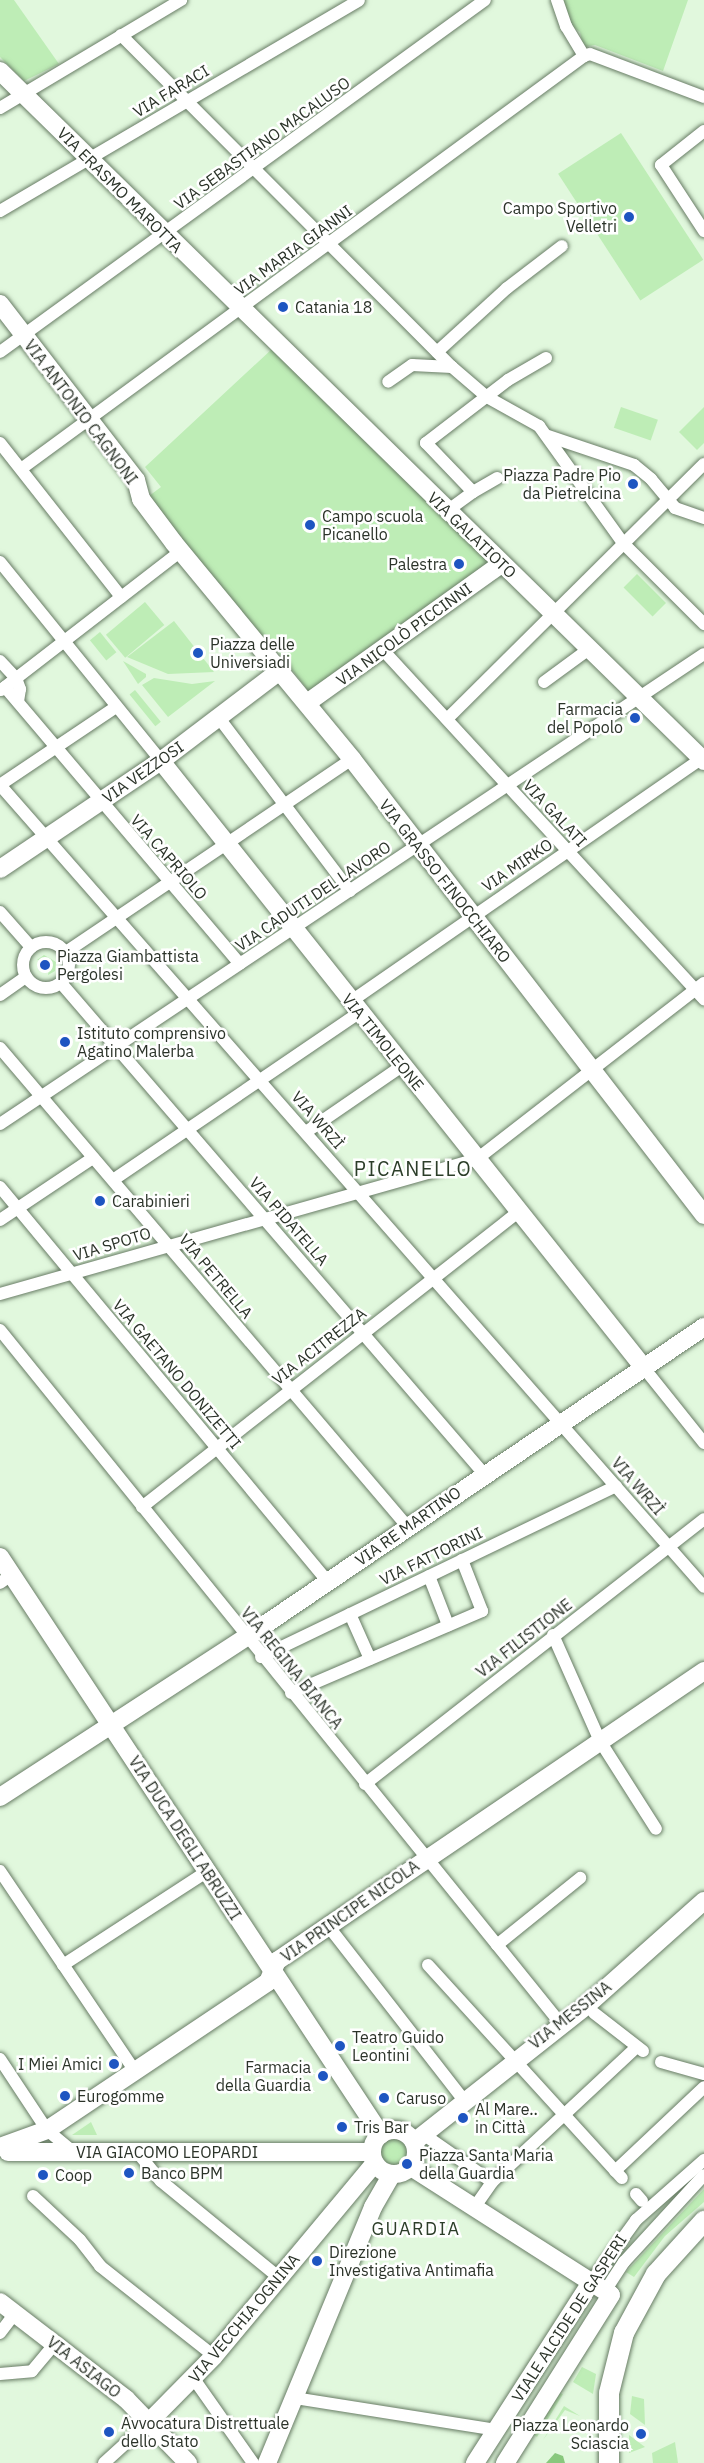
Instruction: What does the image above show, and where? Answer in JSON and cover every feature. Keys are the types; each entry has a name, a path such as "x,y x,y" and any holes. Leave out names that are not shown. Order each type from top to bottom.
{"main road":[{"name":"VIA ERASMO MAROTTA","path":"0,71 240,309"},
{"name":"VIA ANTONIO CAGNONI","path":"0,304 136,480 141,499 181,551"},
{"name":"VIA GALATIOTO","path":"240,309 703,759"},
{"name":"VIA GRASSO FINOCCHIARO","path":"181,551 259,649 281,670 352,759 417,847 704,1215"},
{"name":"VIA NICOLÒ PICCINNI","path":"307,703 501,564"},
{"name":"VIA VEZZOSI","path":"0,868 161,761 281,670"},
{"name":"VIA TIMOLEONE","path":"161,761 292,930 644,1368"},
{"name":"VIA RE MARTINO","path":"0,1797 246,1637 484,1474 704,1328"},
{"name":"VIA DUCA DEGLI ABRUZZI","path":"0,1557 6,1579 111,1724 206,1872 381,2135"},
{"name":"VIA PRINCIPE NICOLA","path":"0,2149 47,2130 268,1982 277,1961 704,1671"},
{"name":"VIA MESSINA","path":"423,2134 512,2060 561,2024 704,1901"},
{"path":"267,2463 374,2207 392,2174 411,2167 423,2134 397,2130 381,2135"},
{"name":"VIA VECCHIA OGNINA","path":"148,2422 194,2379 351,2191 374,2157 381,2135"},
{"name":"VIA GIACOMO LEOPARDI","path":"0,2149 138,2153 334,2152 374,2157"},
{"path":"374,2157 392,2174"},
{"path":"411,2167 602,2289"},
{"path":"609,2463 609,2393 624,2333 656,2274 704,2221"},
{"name":"VIALE ALCIDE DE GASPERI","path":"475,2463 497,2428 602,2289"},
{"name":"VIALE ALCIDE DE GASPERI","path":"505,2463 602,2289"},
{"name":"VIA ASIAGO","path":"0,2302 126,2399 188,2463"},
{"path":"497,2428 520,2439"}],"street":[{"path":"0,108 181,0"},
{"name":"VIA FARACI","path":"0,211 359,0"},
{"name":"VIA SEBASTIANO MACALUSO","path":"0,352 485,0"},
{"path":"557,0 566,26 584,56 590,54 704,97"},
{"path":"122,35 185,102 452,367 487,397 532,420 548,436 623,543 704,624"},
{"name":"VIA MARIA GIANNI","path":"21,469 584,56"},
{"path":"704,131 661,165 704,231"},
{"path":"437,352 507,288 562,246"},
{"path":"473,492 426,444 487,397 546,358"},
{"path":"388,382 412,365 452,367"},
{"path":"548,436 634,465 651,478 675,508 704,518"},
{"path":"0,443 121,597"},
{"path":"447,719 704,464"},
{"path":"447,511 497,478"},
{"path":"3,689 181,551"},
{"name":"VIA TIMOLEONE","path":"0,562 161,761"},
{"name":"VIA GALATI","path":"382,649 567,851 701,990"},
{"path":"543,682 589,649"},
{"name":"VIA CADUTI DEL LAVORO","path":"0,1124 704,654"},
{"path":"0,661 16,678 20,689 18,702"},
{"name":"VIA CAPRIOLO","path":"3,689 18,702 240,964"},
{"path":"0,785 116,707"},
{"path":"219,718 350,891"},
{"path":"70,950 352,759"},
{"name":"VIA MIRKO","path":"113,1180 260,1080 472,916 703,759"},
{"name":"VIA WRZÌ","path":"0,785 704,1587"},
{"path":"0,912 27,943"},
{"path":"27,943 47,941 70,950"},
{"path":"22,980 22,965 27,943"},
{"path":"22,980 40,987 64,987 70,965 70,950"},
{"path":"0,995 22,980"},
{"name":"VIA PIDATELLA","path":"64,987 484,1474"},
{"path":"477,1159 590,1069 701,990"},
{"name":"VIA PETRELLA","path":"0,1048 407,1526"},
{"path":"306,1132 402,1066"},
{"path":"0,1220 93,1158"},
{"name":"VIA SPOTO","path":"0,1294 357,1190 477,1159"},
{"name":"VIA GAETANO DONIZETTI","path":"0,1187 328,1582"},
{"name":"VIA ACITREZZA","path":"142,1508 432,1277 518,1212"},
{"name":"VIA REGINA BIANCA","path":"0,1330 424,1859 561,2024"},
{"name":"VIA TIMOLEONE","path":"644,1368 704,1443"},
{"name":"VIA FATTORINI","path":"261,1657 616,1486"},
{"name":"VIA FILISTIONE","path":"365,1784 704,1519"},
{"path":"291,1693 482,1611 462,1560"},
{"path":"429,1576 448,1625"},
{"path":"350,1614 370,1659"},
{"path":"553,1635 600,1742 656,1829"},
{"path":"0,1871 135,2071"},
{"path":"63,1965 206,1872"},
{"path":"497,1945 580,1878"},
{"path":"329,1927 464,2099"},
{"path":"428,1965 618,2174 704,2087"},
{"path":"594,2013 649,2055 704,2074"},
{"path":"478,2211 494,2180 563,2114 649,2055"},
{"path":"0,2059 47,2130 56,2141 76,2152"},
{"path":"423,2134 494,2180"},
{"path":"138,2153 161,2181 277,2277"},
{"name":"VIALE ALCIDE DE GASPERI","path":"602,2289 636,2220 704,2160"},
{"name":"VIALE ALCIDE DE GASPERI","path":"602,2289 704,2175"},
{"path":"33,2196 80,2240 100,2266 214,2356"},
{"path":"0,2332 15,2313"},
{"path":"0,2374 32,2371 55,2344"},
{"path":"194,2379 253,2463"},
{"path":"295,2398 497,2428"},
{"name":"VIA VECCHIA OGNINA","path":"104,2463 148,2422"}],"shaded area":[{"path":"0,0 14,0 59,64 24,81 0,57"},
{"path":"562,0 688,0 663,71 595,45 583,47 580,32 569,24"},
{"name":"Campo Sportivo Velletri","path":"621,133 703,260 640,300 558,174"},
{"name":"Campo scuola Picanello","path":"272,349 490,564 310,693 269,640 262,643 149,496 161,487 145,467"},
{"path":"621,407 658,420 651,440 614,428"},
{"path":"704,407 704,443 697,450 679,432"},
{"path":"637,574 666,603 653,616 624,587"},
{"path":"145,602 164,625 125,658 106,635"},
{"path":"174,621 214,672 168,674 127,657"},
{"path":"100,632 116,652 106,660 90,640"},
{"path":"123,661 146,674 146,677 138,684"},
{"path":"154,678 192,684 215,681 168,717 142,685"},
{"path":"135,690 161,722 155,726 130,694"},
{"path":"44,955 56,962 55,971 48,975 50,960 37,960"},
{"path":"91,2122 97,2135 72,2135"},
{"path":"394,2139 403,2143 407,2152 403,2161 394,2165 385,2161 381,2152 385,2143"},
{"path":"704,2189 704,2202 665,2236 634,2277 626,2272"},
{"path":"582,2367 596,2374 593,2394 573,2382"},
{"path":"560,2393 563,2394 537,2437 534,2435"},
{"path":"632,2396 644,2399 645,2425 630,2414"},
{"path":"564,2406 580,2416 565,2410 543,2440"},
{"path":"629,2435 645,2447 629,2453"},
{"path":"675,2442 678,2463 653,2463 652,2453"},
{"path":"555,2453 563,2456 565,2463 546,2463"}],"place":[{"name":"Campo Sportivo Velletri","path":"629,217"},
{"name":"Catania 18","path":"283,307"},
{"name":"Piazza Padre Pio da Pietrelcina","path":"633,484"},
{"name":"Campo scuola Picanello","path":"310,525"},
{"name":"Palestra","path":"459,564"},
{"name":"Piazza delle Universiadi","path":"198,653"},
{"name":"Farmacia del Popolo","path":"635,718"},
{"name":"Piazza Giambattista Pergolesi","path":"45,965"},
{"name":"Istituto comprensivo Agatino Malerba","path":"65,1042"},
{"name":"Carabinieri","path":"100,1201"},
{"name":"Teatro Guido Leontini","path":"340,2046"},
{"name":"I Miei Amici","path":"114,2064"},
{"name":"Farmacia della Guardia","path":"323,2076"},
{"name":"Eurogomme","path":"65,2096"},
{"name":"Caruso","path":"384,2098"},
{"name":"Al Mare.. in Città","path":"463,2118"},
{"name":"Tris Bar","path":"342,2127"},
{"name":"Piazza Santa Maria della Guardia","path":"407,2164"},
{"name":"Banco BPM","path":"129,2173"},
{"name":"Coop","path":"43,2175"},
{"name":"Direzione Investigativa Antimafia","path":"317,2261"},
{"name":"Avvocatura Distrettuale dello Stato","path":"109,2432"},
{"name":"Piazza Leonardo Sciascia","path":"641,2434"}],"district":[{"name":"PICANELLO","path":"413,1168"},
{"name":"GUARDIA","path":"416,2229"}]}
